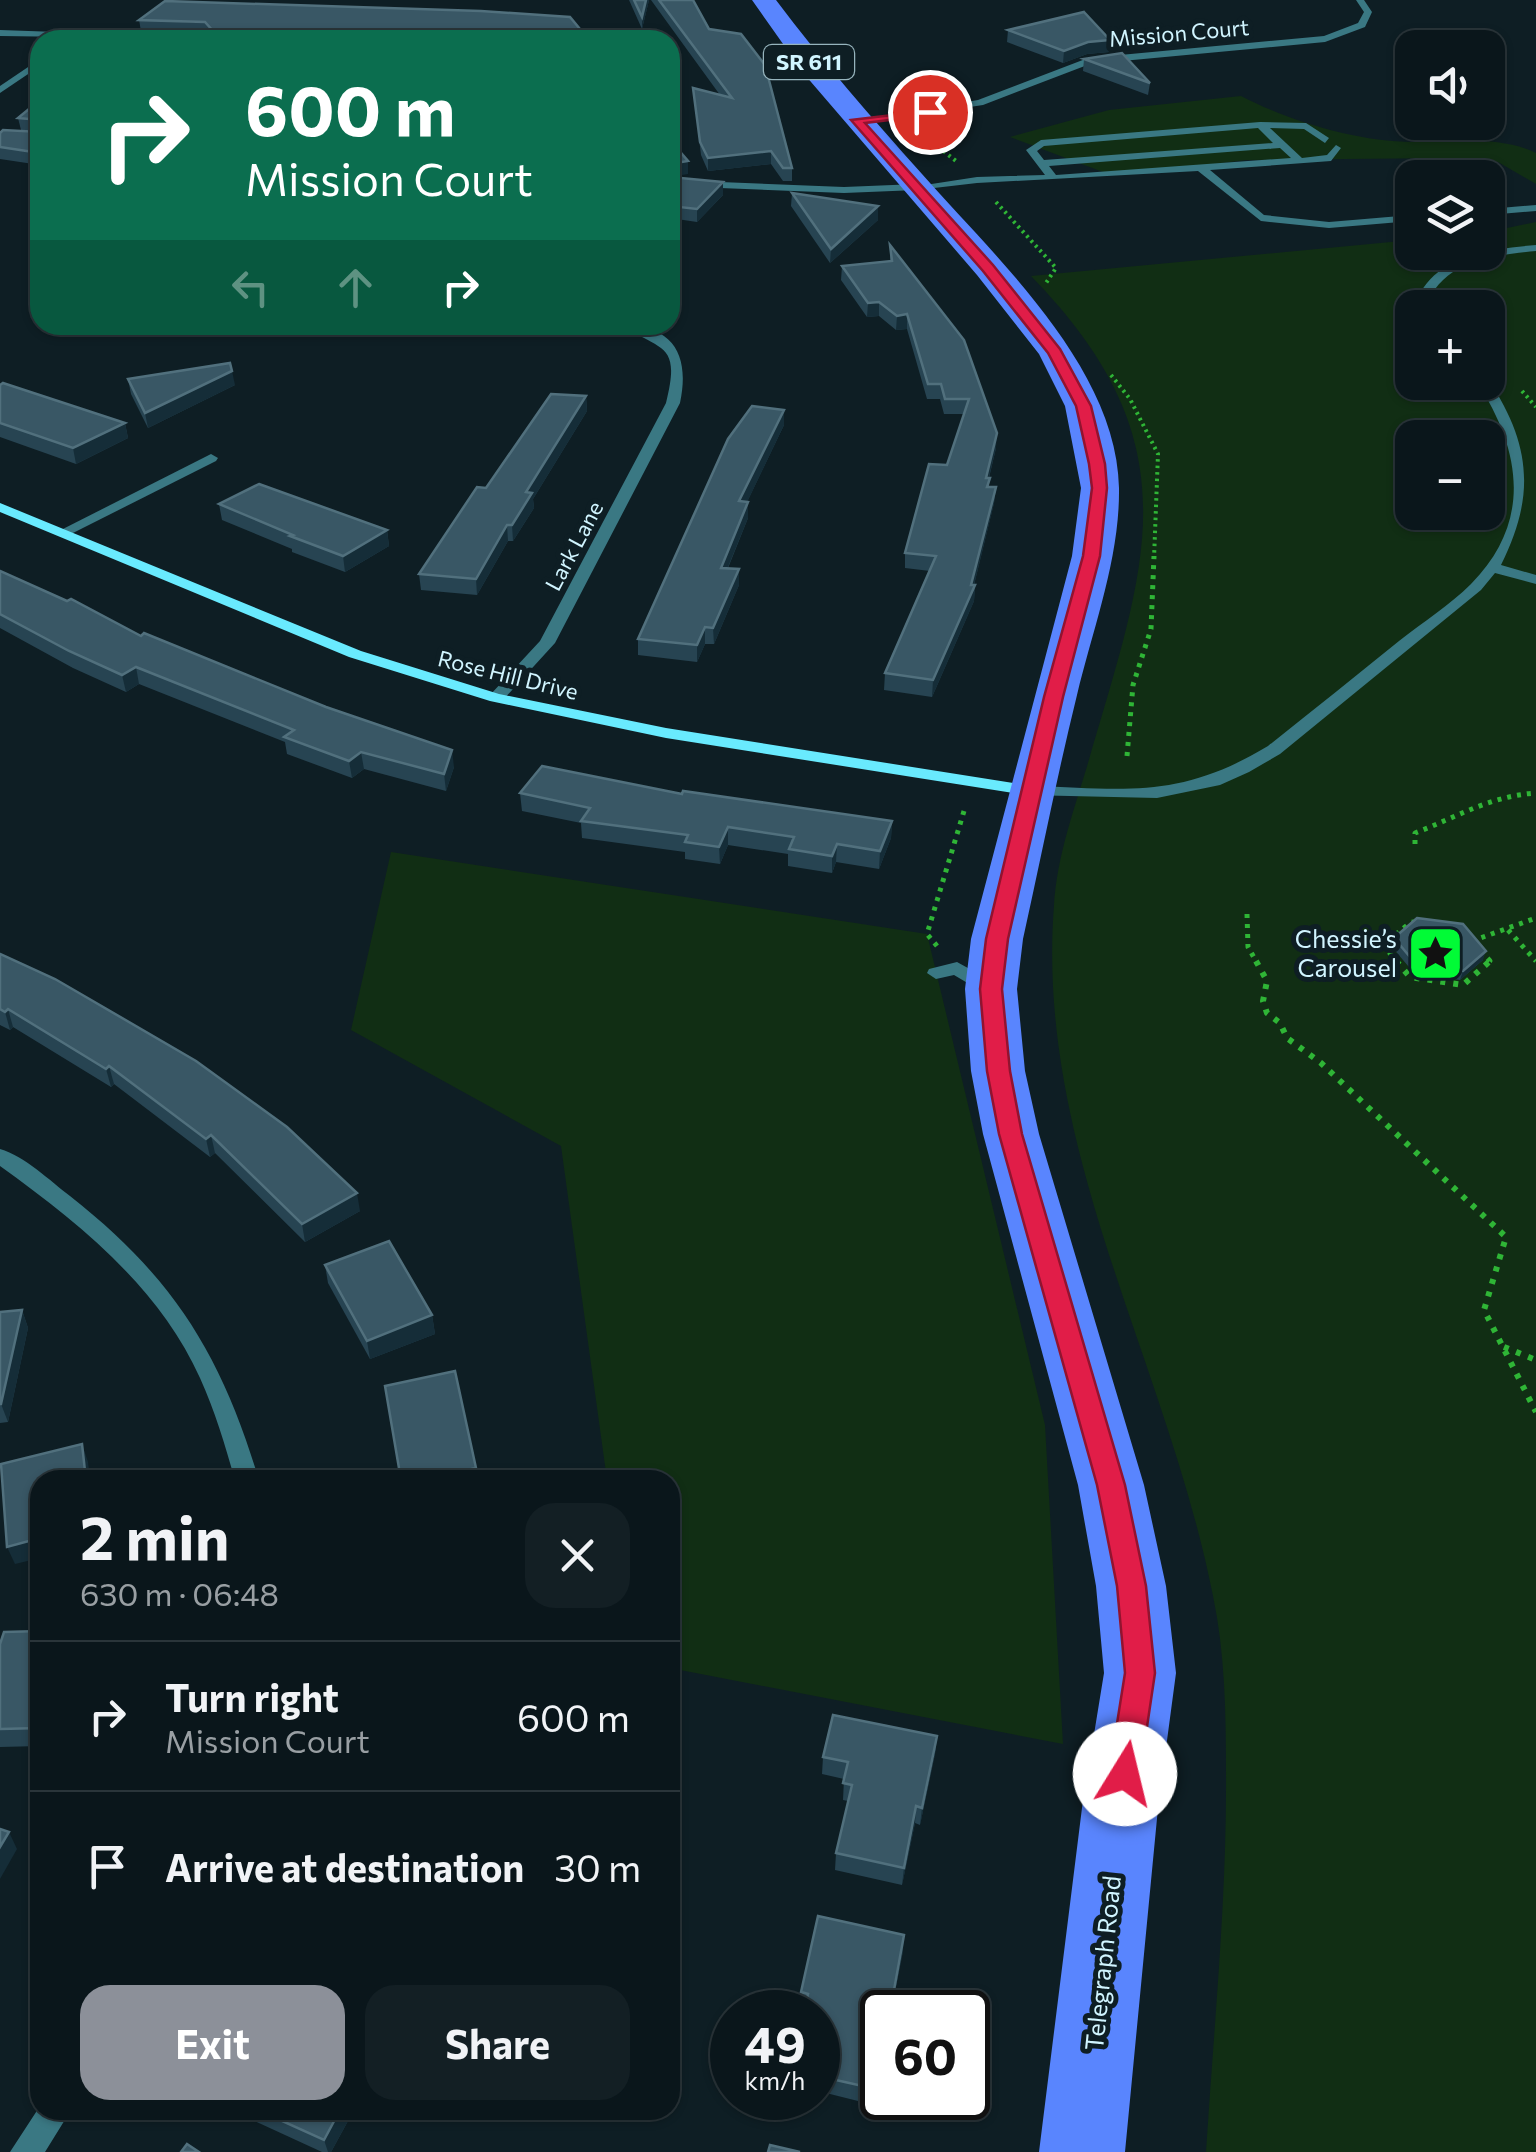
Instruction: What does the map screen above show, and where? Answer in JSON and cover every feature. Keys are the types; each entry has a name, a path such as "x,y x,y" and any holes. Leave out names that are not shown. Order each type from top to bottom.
{"main road":[{"name":"Telegraph Road","path":"764,0 857,120 1055,352 1083,406 1097,464 1100,488 1092,556 997,939 961,977 998,1071 1010,1134 1111,1485 1132,1586 1140,1673 1120,1808 1082,2152"}],"street":[{"name":"Mission Court","path":"857,120 980,103 1088,62 1337,36 1354,30 1367,18 1366,5 1360,0"},
{"path":"0,33 30,35"},
{"path":"0,90 30,69"},
{"path":"1053,178 1031,150 1040,143 1260,125 1306,126 1325,140"},
{"path":"1260,125 1300,162"},
{"path":"1041,163 1282,145"},
{"path":"680,183 825,190 917,186 1300,162 1330,158 1336,148"},
{"path":"1201,168 1261,218 1329,224 1395,219"},
{"path":"1505,211 1536,208"},
{"path":"1425,290 1451,268 1486,256 1536,248"},
{"name":"Lark Lane","path":"496,698 548,642 673,403 681,368 678,357 651,335"},
{"path":"1032,791 1174,793 1215,784 1241,773 1476,587 1495,568 1526,515 1531,490 1530,465 1509,415 1498,400"},
{"path":"62,533 210,458"},
{"name":"Rose Hill Drive","path":"0,507 355,654 496,698 666,733 1032,791"},
{"path":"1495,568 1536,580"},
{"path":"0,1156 70,1204 157,1288 199,1347 232,1422 244,1470"},
{"path":"26,2152 49,2120"}],"path":[{"path":"1415,844 1416,833 1447,822 1466,806 1502,795 1536,793"},
{"path":"961,977 926,934 964,812"},
{"path":"1247,914 1248,947 1267,980 1263,1000 1266,1013 1280,1023 1286,1038 1321,1063 1506,1237 1484,1310 1536,1412"},
{"path":"1472,941 1536,918"},
{"path":"1411,922 1462,929 1472,941 1490,961 1463,985 1410,977 1383,944 1411,922"},
{"path":"1508,930 1536,962"},
{"path":"1502,1347 1536,1360"}],"green space":[{"path":"1241,96 1302,122 1347,134 1392,141 1492,142 1522,147 1536,153 1536,184 1505,166 1505,160 1449,158 1246,160 1125,175 1103,172 1010,137 1109,110"},
{"path":"1536,222 1536,2152 1206,2152 1226,1819 1220,1639 1192,1509 1084,1169 1064,1083 1053,995 1054,905 1059,869 1127,625 1139,564 1143,507 1137,451 1117,395 1083,337 1031,276 1395,242 1395,270 1505,270 1505,228"},
{"path":"391,852 927,934 1045,1425 1063,1744 680,1670 680,1470 606,1470 561,1146 351,1030"}],"building":[{"path":"634,0 646,0 642,17"},
{"path":"659,0 693,0 709,29 741,34 765,65 792,168 783,168 771,151 708,158 700,142 693,88 732,98"},
{"path":"165,1 570,17 581,30 212,30 205,22 139,20"},
{"path":"1084,12 1110,40 1088,42 1064,51 1008,30"},
{"path":"1122,53 1150,83 1084,59"},
{"path":"30,108 30,119 18,118"},
{"path":"3,130 30,131 30,152 0,147"},
{"path":"680,178 723,182 697,209 680,207"},
{"path":"792,193 878,206 831,249"},
{"path":"890,245 964,340 997,433 986,478 990,478 987,487 996,487 971,585 975,585 933,680 885,673 936,556 905,553 929,464 947,465 969,399 945,399 941,384 928,384 907,314 897,316 879,302 868,303 842,266 892,261"},
{"path":"230,363 232,371 145,413 128,379"},
{"path":"3,383 125,423 73,448 0,423"},
{"path":"551,394 586,396 526,492 532,493 512,525 507,525 476,579 419,574 477,487 486,488"},
{"path":"752,406 784,410 739,501 748,502 721,568 739,569 713,628 705,627 697,645 638,639 728,439"},
{"path":"259,484 387,530 343,556 219,504"},
{"path":"0,571 67,601 71,599 141,636 144,633 326,707 452,750 444,774 361,752 349,761 284,737 294,730 136,667 122,675 69,651 0,614"},
{"path":"542,766 682,794 683,791 892,821 880,851 837,844 832,856 789,849 794,837 728,827 719,847 685,842 688,835 581,821 590,808 520,793"},
{"path":"1417,918 1463,924 1486,951 1463,971 1416,964 1394,938"},
{"path":"0,954 55,979 196,1061 287,1127 357,1193 302,1224 211,1135 206,1139 109,1066 106,1069 8,1009 0,1009"},
{"path":"389,1241 432,1315 367,1341 325,1265"},
{"path":"22,1310 1,1404 0,1404 0,1312"},
{"path":"455,1371 476,1468 399,1470 385,1386"},
{"path":"82,1444 85,1470 30,1470 30,1541 7,1547 1,1464"},
{"path":"30,1631 30,1728 0,1729 0,1644 4,1632"},
{"path":"833,1715 937,1736 922,1808 916,1806 904,1868 836,1853 852,1785 843,1783 848,1762 823,1757"},
{"path":"0,1829 9,1832 0,1847"},
{"path":"818,1916 904,1935 894,1990 860,1990 860,2085 840,2081 840,1990 801,1990"},
{"path":"280,2120 335,2120 324,2140"},
{"path":"187,2144 199,2152 181,2152"},
{"path":"770,2145 800,2152 768,2152"}],"place":[{"name":"Chessie’s Carousel","path":"1436,953"}],"route":[{"path":"930,112 857,120 988,268 1055,352 1083,406 1100,488 1092,556 997,939 991,989 998,1071 1010,1134 1111,1485 1132,1586 1140,1673 1125,1774"}]}
